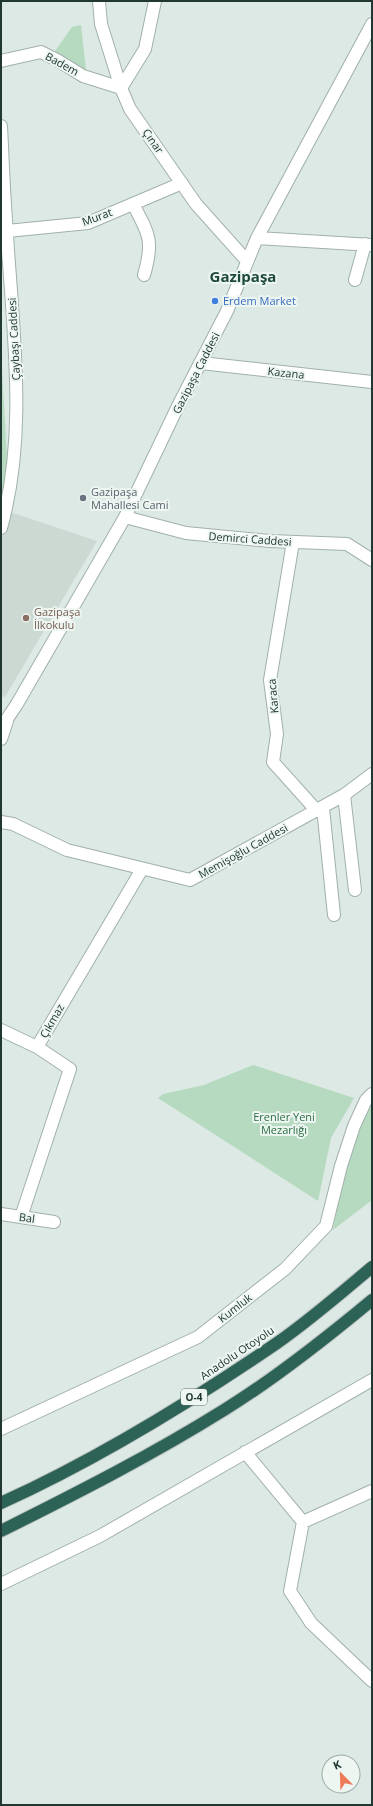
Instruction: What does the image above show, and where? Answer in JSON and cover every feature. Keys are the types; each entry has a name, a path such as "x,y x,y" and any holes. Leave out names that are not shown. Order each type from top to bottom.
{"highway":[{"name":"Anadolu Otoyolu","path":"1,1502 38,1486 120,1442 209,1388 278,1342 372,1267"},
{"name":"O-4","path":"1,1531 133,1464 225,1409 291,1363 372,1300"}],"street":[{"name":"Çınar","path":"99,1 101,24 121,88 130,109 196,204 247,261"},
{"path":"121,88 144,49 155,1"},
{"name":"Gazipaşa Caddesi","path":"1,728 17,704 125,517 178,406 227,311 257,238 372,24"},
{"name":"Badem","path":"1,61 41,52 83,76 121,88"},
{"name":"Çaybaşı Caddesi","path":"1,126 15,337 18,424 12,474 1,528"},
{"name":"Murat","path":"7,231 60,227 88,223 182,183"},
{"path":"133,204 149,234 150,255 144,276"},
{"path":"257,238 368,244 355,280"},
{"name":"Kazana","path":"201,363 372,382"},
{"name":"Demirci Caddesi","path":"125,517 186,533 293,542 347,544 372,560"},
{"name":"Karaca","path":"293,542 270,680 277,734 273,762 320,809"},
{"name":"Gazipaşa Caddesi","path":"1,739 8,716"},
{"name":"Memişoğlu Caddesi","path":"1,822 13,824 67,850 190,880 320,809 344,795 372,774"},
{"path":"344,795 354,890"},
{"path":"320,809 334,915"},
{"path":"1,826 13,824"},
{"name":"Çıkmaz","path":"21,1217 70,1069 38,1046 142,869"},
{"path":"1,1030 38,1046"},
{"name":"Kumluk","path":"1,1429 198,1337 285,1269 326,1226 341,1166 354,1126 366,1100 372,1094"},
{"name":"Bal","path":"1,1214 54,1222"},
{"path":"1,1584 100,1536 372,1380"},
{"path":"245,1452 303,1522"},
{"path":"303,1522 372,1491"},
{"path":"303,1522 290,1591 311,1623 372,1681"}],"shaded area":[{"name":"Gazipaşa İlkokulu","path":"10,512 97,541 5,697 1,696 1,538"}],"green space":[{"path":"81,25 86,70 55,51 72,27"},
{"path":"1,351 10,512 1,536"},
{"name":"Erenler Yeni Mezarlığı","path":"253,1065 354,1098 331,1138 318,1201 158,1098 163,1094 204,1085"},
{"path":"372,1100 372,1200 333,1230 345,1165"}],"place":[{"name":"Erdem Market","path":"215,301"},
{"name":"Gazipaşa Mahallesi Cami","path":"83,498"},
{"name":"Gazipaşa İlkokulu","path":"26,618"}],"district":[{"name":"Gazipaşa","path":"243,277"}]}
